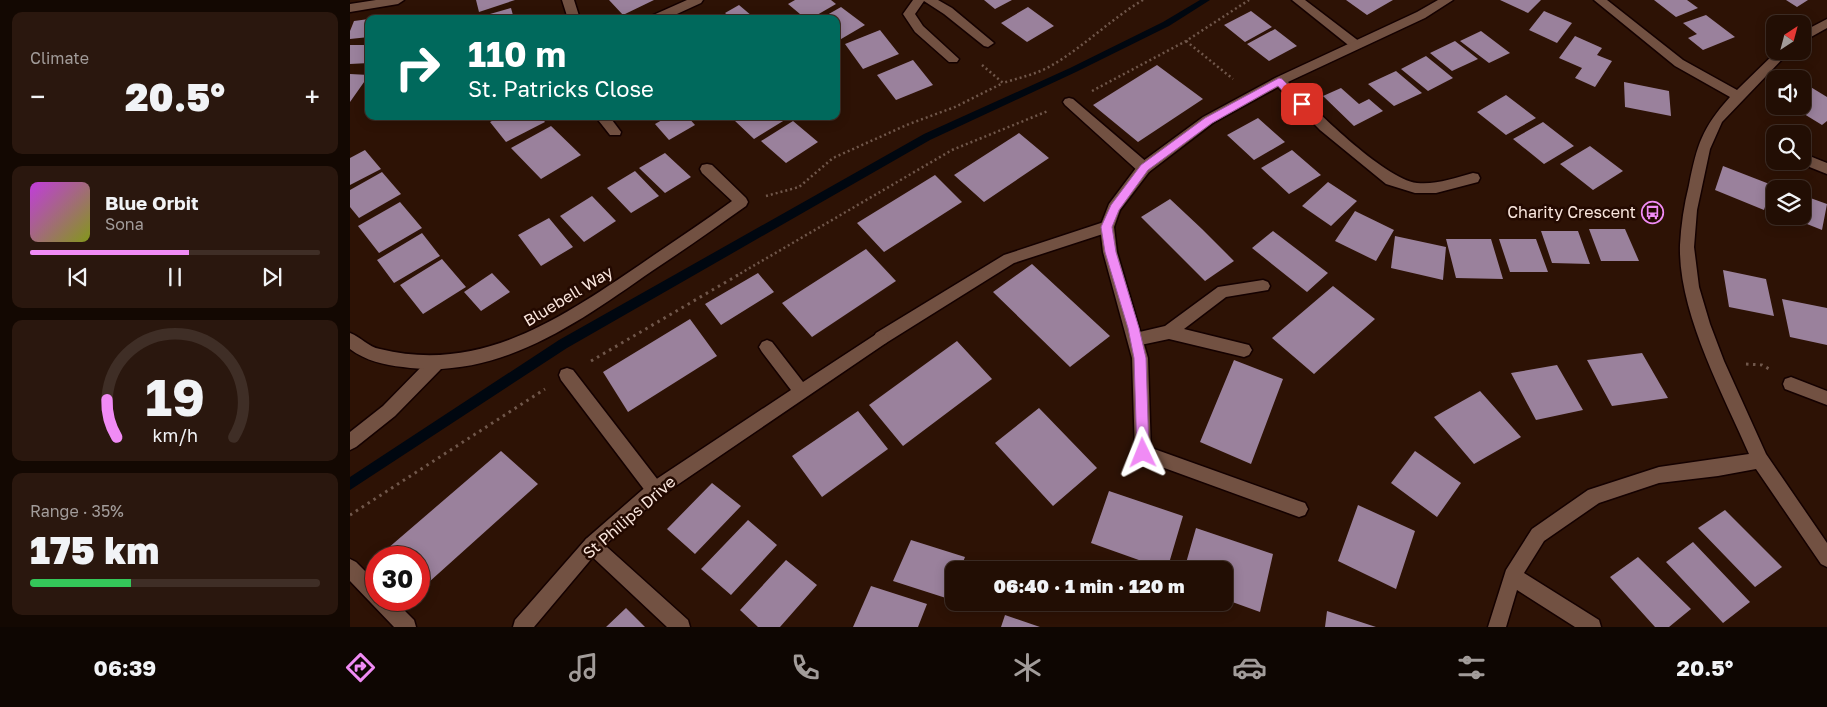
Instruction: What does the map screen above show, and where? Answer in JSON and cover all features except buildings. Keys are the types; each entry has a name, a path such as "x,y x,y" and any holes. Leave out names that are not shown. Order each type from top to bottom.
{"street":[{"path":"350,8 398,0"},
{"path":"568,0 573,15"},
{"path":"664,15 697,0"},
{"path":"919,0 909,14 919,29 953,60"},
{"path":"929,0 948,11 988,43"},
{"path":"1298,0 1356,45"},
{"path":"1299,508 1143,453 1140,358 1110,252 1107,227 1114,208 1144,168 1208,120 1279,81 1421,15 1447,0"},
{"path":"1600,0 1679,62 1738,96"},
{"path":"1811,33 1827,23"},
{"path":"1775,60 1738,96 1718,120 1703,149 1690,210 1687,247 1692,287 1702,324 1716,361 1760,460 1827,558"},
{"path":"1279,81 1325,127 1391,180 1415,188 1436,188 1473,178"},
{"path":"1069,102 1144,168"},
{"path":"604,120 615,132"},
{"path":"1811,162 1827,169"},
{"path":"707,169 741,202"},
{"name":"Bluebell Way","path":"350,340 369,353 435,364 469,360 507,350 547,332 620,286 741,202"},
{"name":"St Philips Drive","path":"522,627 592,545 655,490 881,338 1009,259 1107,227"},
{"path":"1169,332 1223,290 1263,286"},
{"path":"1136,339 1169,332 1244,350"},
{"path":"768,347 801,391"},
{"path":"350,442 389,411 435,364"},
{"path":"567,375 655,490"},
{"path":"1791,384 1827,398"},
{"path":"1497,627 1512,576 1538,535 1594,496 1659,475 1718,468 1760,460"},
{"path":"592,545 681,627"},
{"path":"350,568 365,584"},
{"path":"1512,576 1570,611 1592,627"},
{"path":"392,611 407,627"}],"path":[{"path":"741,202 799,187 833,158 909,124 955,107 1003,83 1049,67 1122,11 1143,0"},
{"path":"350,515 567,375 952,150 1069,102 1186,41 1249,0"},
{"path":"1186,41 1253,95"},
{"path":"975,59 1003,83"},
{"path":"1716,361 1762,365 1791,384"}],"waterway":[{"path":"350,484 563,344 927,137 1073,70 1166,24 1206,0"}],"place":[{"name":"Charity Crescent","path":"1652,212"}],"route":[{"path":"1143,453 1140,358 1110,252 1107,227 1114,208 1144,168 1208,120 1253,95 1279,81 1302,104"}]}
